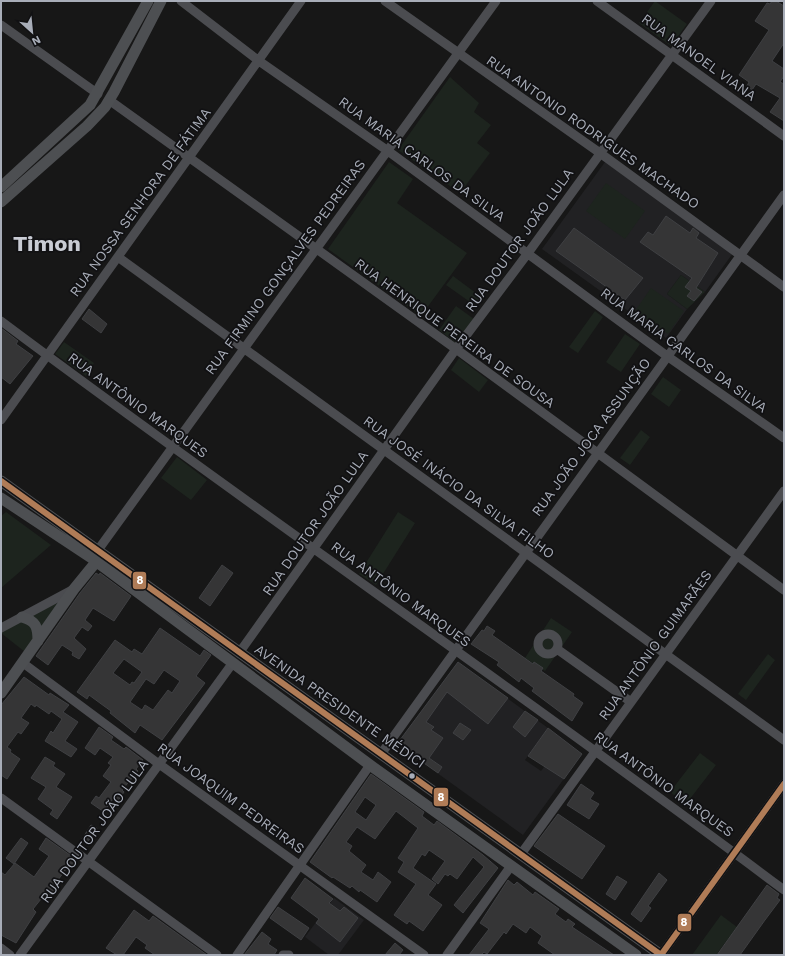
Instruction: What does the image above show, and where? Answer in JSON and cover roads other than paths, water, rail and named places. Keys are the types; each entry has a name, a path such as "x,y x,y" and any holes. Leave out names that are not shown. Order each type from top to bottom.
{"main road":[{"path":"1,202 78,119 98,94 148,1"},
{"path":"1,187 87,126 109,100 161,1"},
{"path":"138,20 149,24"},
{"path":"1,498 5,484"},
{"name":"AVENIDA PRESIDENTE MÉDICI","path":"5,484 661,955"},
{"name":"AVENIDA PRESIDENTE MÉDICI","path":"1,498 96,562 426,806 636,955"},
{"path":"1,693 74,590 96,562"},
{"path":"163,613 170,603"},
{"path":"22,617 33,621 36,625 38,641"},
{"path":"426,806 436,792"}],"street":[{"name":"RUA MARIA CARLOS DA SILVA","path":"181,1 259,61 388,151 667,356 784,438"},
{"name":"RUA NOSSA SENHORA DE FÁTIMA","path":"1,420 301,1"},
{"name":"RUA ANTONIO RODRIGUES MACHADO","path":"385,1 600,153 784,287"},
{"name":"RUA FIRMINO GONÇALVES PEDREIRAS","path":"98,550 317,250 457,53 496,1"},
{"name":"RUA MANOEL VIANA","path":"597,1 784,136"},
{"name":"RUA DOUTOR JOÃO LULA","path":"240,653 315,550 384,449 456,349 528,253 711,1"},
{"path":"1,25 98,94"},
{"name":"RUA HENRIQUE PEREIRA DE SOUSA","path":"109,100 456,349 784,590"},
{"name":"RUA JOÃO JOCA ASSUNÇÃO","path":"380,754 596,453 784,195"},
{"name":"RUA JOSÉ INÁCIO DA SILVA FILHO","path":"118,257 784,740"},
{"name":"RUA ANTÔNIO MARQUES","path":"1,321 172,448 596,751 784,890"},
{"name":"RUA ANTÔNIO GUIMARÃES","path":"521,854 784,491"},
{"path":"1,628 74,590"},
{"path":"557,649 632,702"},
{"name":"RUA JOAQUIM PEDREIRAS","path":"23,663 424,955"},
{"name":"RUA DOUTOR JOÃO LULA","path":"20,955 232,664"},
{"path":"236,955 370,765"},
{"path":"661,955 784,784"},
{"path":"1,798 218,955"},
{"path":"447,955 511,866"},
{"path":"1,948 10,955"},
{"path":"283,955 289,955"}],"district":[{"name":"Timon","path":"47,243"}]}
